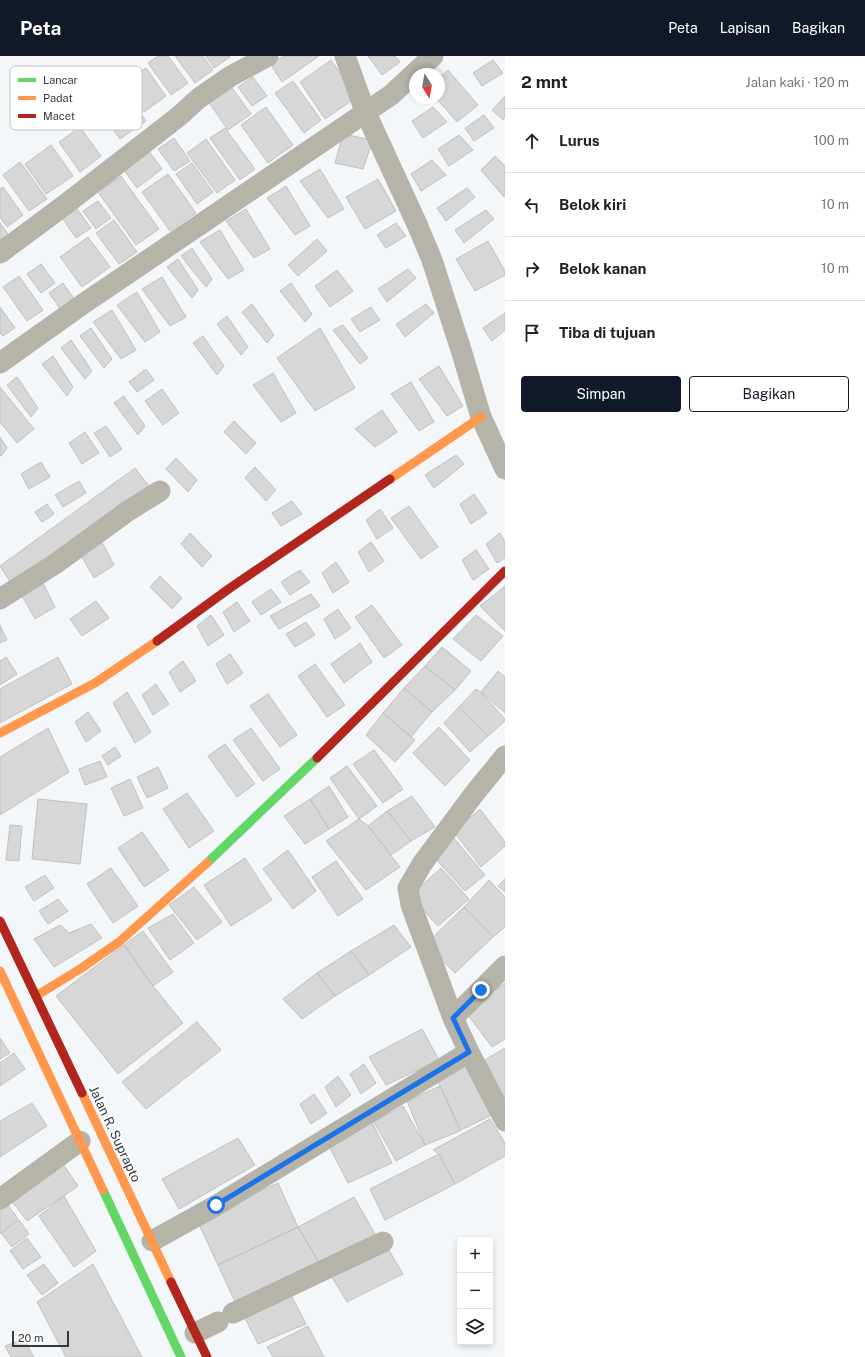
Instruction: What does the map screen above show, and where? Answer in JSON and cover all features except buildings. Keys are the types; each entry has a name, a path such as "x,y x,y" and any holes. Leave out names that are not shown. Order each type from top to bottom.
{"main road":[{"path":"0,733 95,683 154,643 242,579 481,417"},
{"path":"36,996 80,969 119,942 170,897 316,759 505,571"},
{"name":"Jalan R. Suprapto","path":"0,921 152,1241 162,1289 181,1357"},
{"name":"Jalan R. Suprapto","path":"0,971 80,1140 162,1289 196,1333 207,1357"}],"street":[{"path":"0,253 72,200 200,98 231,76 268,56"},
{"path":"345,56 365,111 432,260 481,417 505,469"},
{"path":"0,363 83,304 391,94 433,56"},
{"path":"0,599 55,564 128,511 160,491"},
{"path":"505,756 469,800 422,864 408,888 411,905 453,1018 505,1121"},
{"path":"453,1018 505,966"},
{"path":"152,1241 216,1205 469,1052"},
{"path":"0,1199 80,1140"},
{"path":"196,1333 226,1317 383,1242"}],"traffic: fast":[{"path":"207,863 317,758"},
{"path":"103,1190 181,1357"}],"traffic: slow":[{"path":"390,479 481,417"},
{"path":"0,733 95,683 157,641"},
{"path":"36,996 80,969 119,942 207,863"},
{"path":"0,971 103,1190"},
{"path":"82,1093 171,1282"}],"traffic: jam":[{"path":"157,641 230,588 390,479"},
{"path":"317,758 505,571"},
{"path":"0,921 82,1093"},
{"path":"171,1282 207,1357"}],"route":[{"path":"216,1205 469,1052 453,1018 481,990"}]}
